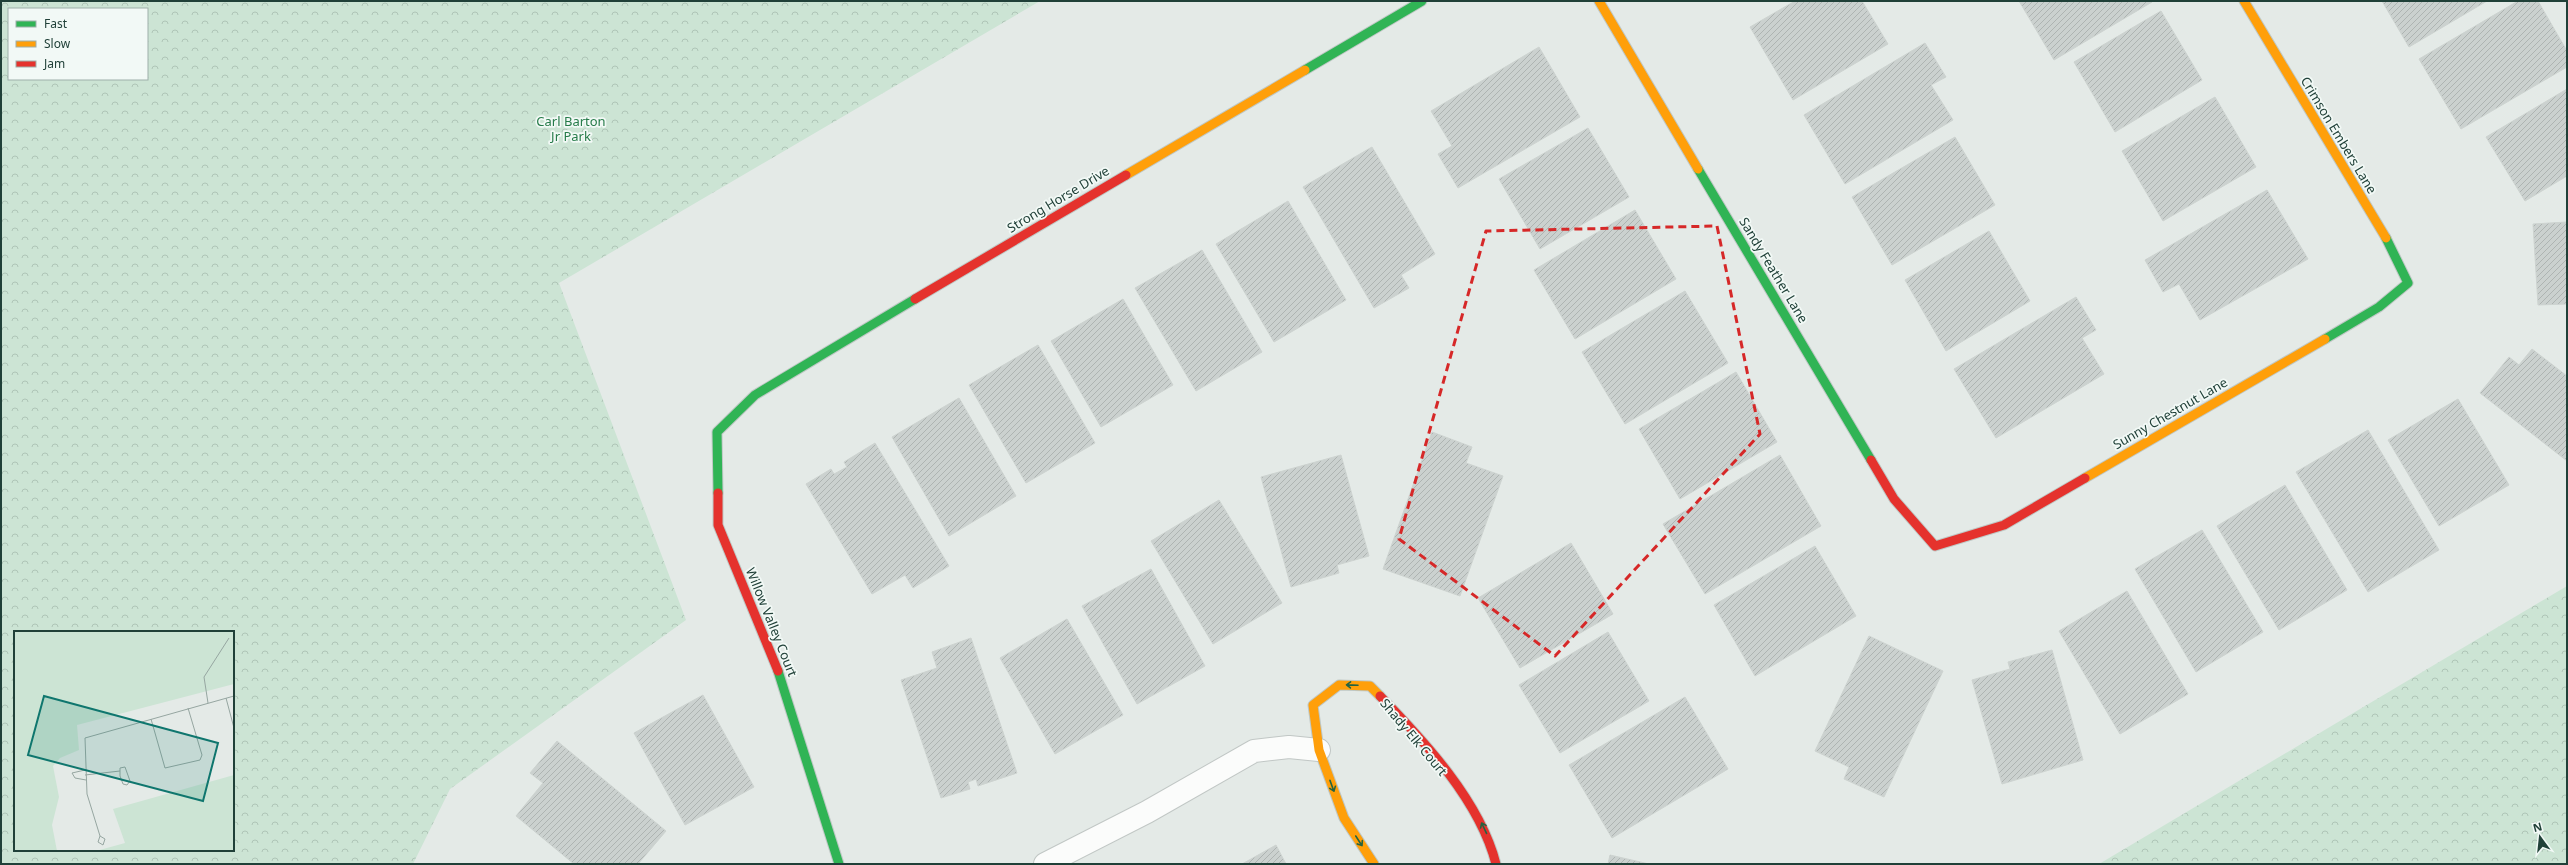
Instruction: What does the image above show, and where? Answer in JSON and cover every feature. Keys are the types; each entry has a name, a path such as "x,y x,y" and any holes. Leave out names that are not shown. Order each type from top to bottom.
{"street":[{"name":"Strong Horse Drive","path":"717,432 755,395 1422,1"},
{"name":"Sandy Feather Lane","path":"1599,1 1894,499 1935,546"},
{"name":"Crimson Embers Lane","path":"2244,1 2385,237 2408,283"},
{"name":"Sunny Chestnut Lane","path":"1935,546 2004,524 2378,307 2408,283"},
{"name":"Willow Valley Court","path":"717,432 718,525 774,654 835,863"},
{"name":"Shady Elk Court","path":"1374,864 1344,818 1319,750 1313,705 1339,685 1370,686 1400,716 1478,816 1495,852 1496,864"},
{"path":"1045,864 1147,812 1254,751 1289,747 1319,750"}],"highlighted area":[{"path":"1717,226 1760,434 1555,656 1399,539 1486,231"}],"green space":[{"name":"Carl Barton Jr Park","path":"1,1 1040,1 559,283 686,620 450,789 413,864 1,864"},
{"path":"2567,586 2567,864 2099,864"}],"building":[{"path":"1795,1 1862,1 1888,44 1793,100 1750,27"},
{"path":"2019,1 2152,1 2152,2 2054,60"},
{"path":"2382,1 2487,1 2409,47"},
{"path":"2518,1 2538,1 2567,51 2567,67 2461,129 2419,59"},
{"path":"2161,11 2202,80 2115,132 2074,62"},
{"path":"1925,43 1946,77 1931,85 1953,120 1845,184 1804,115"},
{"path":"1539,47 1580,117 1458,188 1438,154 1452,146 1431,111"},
{"path":"2567,89 2567,176 2525,201 2486,137"},
{"path":"2215,97 2256,167 2163,221 2122,151"},
{"path":"1588,128 1629,197 1540,249 1499,179"},
{"path":"1955,137 1995,205 1892,265 1852,197"},
{"path":"1372,147 1435,254 1401,275 1409,288 1374,308 1303,187"},
{"path":"2267,190 2308,259 2200,320 2179,284 2163,292 2145,260"},
{"path":"1288,201 1346,300 1274,342 1216,244"},
{"path":"1635,210 1676,279 1575,339 1534,270"},
{"path":"2567,222 2567,304 2538,305 2533,224"},
{"path":"1989,231 2030,301 1946,351 1905,280"},
{"path":"1202,250 1262,352 1196,391 1135,288"},
{"path":"1685,291 1728,363 1625,424 1582,352"},
{"path":"2076,297 2096,330 2082,338 2104,374 1996,438 1954,369"},
{"path":"1123,299 1173,385 1101,427 1051,341"},
{"path":"1038,345 1095,443 1026,483 969,385"},
{"path":"2532,349 2567,376 2567,461 2480,393 2509,357 2519,365"},
{"path":"1736,372 1777,442 1680,499 1639,429"},
{"path":"959,398 1016,496 949,536 892,437"},
{"path":"2458,399 2509,485 2439,526 2388,440"},
{"path":"2368,430 2439,550 2368,592 2296,472"},
{"path":"1432,432 1472,447 1466,463 1503,476 1460,596 1383,569"},
{"path":"875,443 949,566 913,588 905,575 872,594 806,484 831,469 834,474 847,467 844,462"},
{"path":"1341,455 1369,556 1337,565 1339,573 1291,587 1261,477"},
{"path":"1780,455 1821,526 1705,594 1663,524"},
{"path":"2285,485 2347,590 2279,630 2217,526"},
{"path":"1219,500 1282,603 1213,644 1151,541"},
{"path":"2202,530 2263,632 2196,672 2135,569"},
{"path":"1571,543 1613,614 1520,668 1478,598"},
{"path":"1815,546 1856,616 1755,676 1714,605"},
{"path":"1151,569 1205,666 1137,704 1082,606"},
{"path":"2127,591 2188,694 2120,734 2059,631"},
{"path":"1067,619 1123,715 1055,754 1000,658"},
{"path":"1608,632 1649,701 1560,753 1519,685"},
{"path":"1869,636 1943,671 1884,797 1844,779 1849,767 1815,751"},
{"path":"971,638 1017,773 978,786 976,779 968,782 970,789 941,798 901,680 937,668 932,652"},
{"path":"2052,650 2083,760 2002,784 1972,680 2010,669 2008,662"},
{"path":"703,695 754,787 685,825 634,733"},
{"path":"1685,697 1728,769 1612,838 1569,765"},
{"path":"557,741 666,831 638,864 574,864 516,816 543,783 530,773"},
{"path":"1276,845 1286,864 1242,864"},
{"path":"1610,855 1649,864 1608,864"}],"traffic: fast":[{"path":"1305,70 1422,1"},
{"path":"1698,169 1871,460"},
{"path":"2325,339 2379,307 2408,283 2386,238"},
{"path":"718,493 717,432 755,395 915,299"},
{"path":"778,671 839,864"}],"traffic: slow":[{"path":"1599,1 1698,169"},
{"path":"2244,1 2386,238"},
{"path":"1126,175 1305,70"},
{"path":"2085,478 2325,339"},
{"path":"1374,864 1344,818 1319,750 1313,705 1339,685 1370,686 1380,696"}],"traffic: jam":[{"path":"915,299 1126,175"},
{"path":"1871,460 1894,499 1935,546 2004,525 2085,478"},
{"path":"718,493 718,525 778,671"},
{"path":"1380,696 1432,752 1464,795 1488,841 1496,864"}]}
